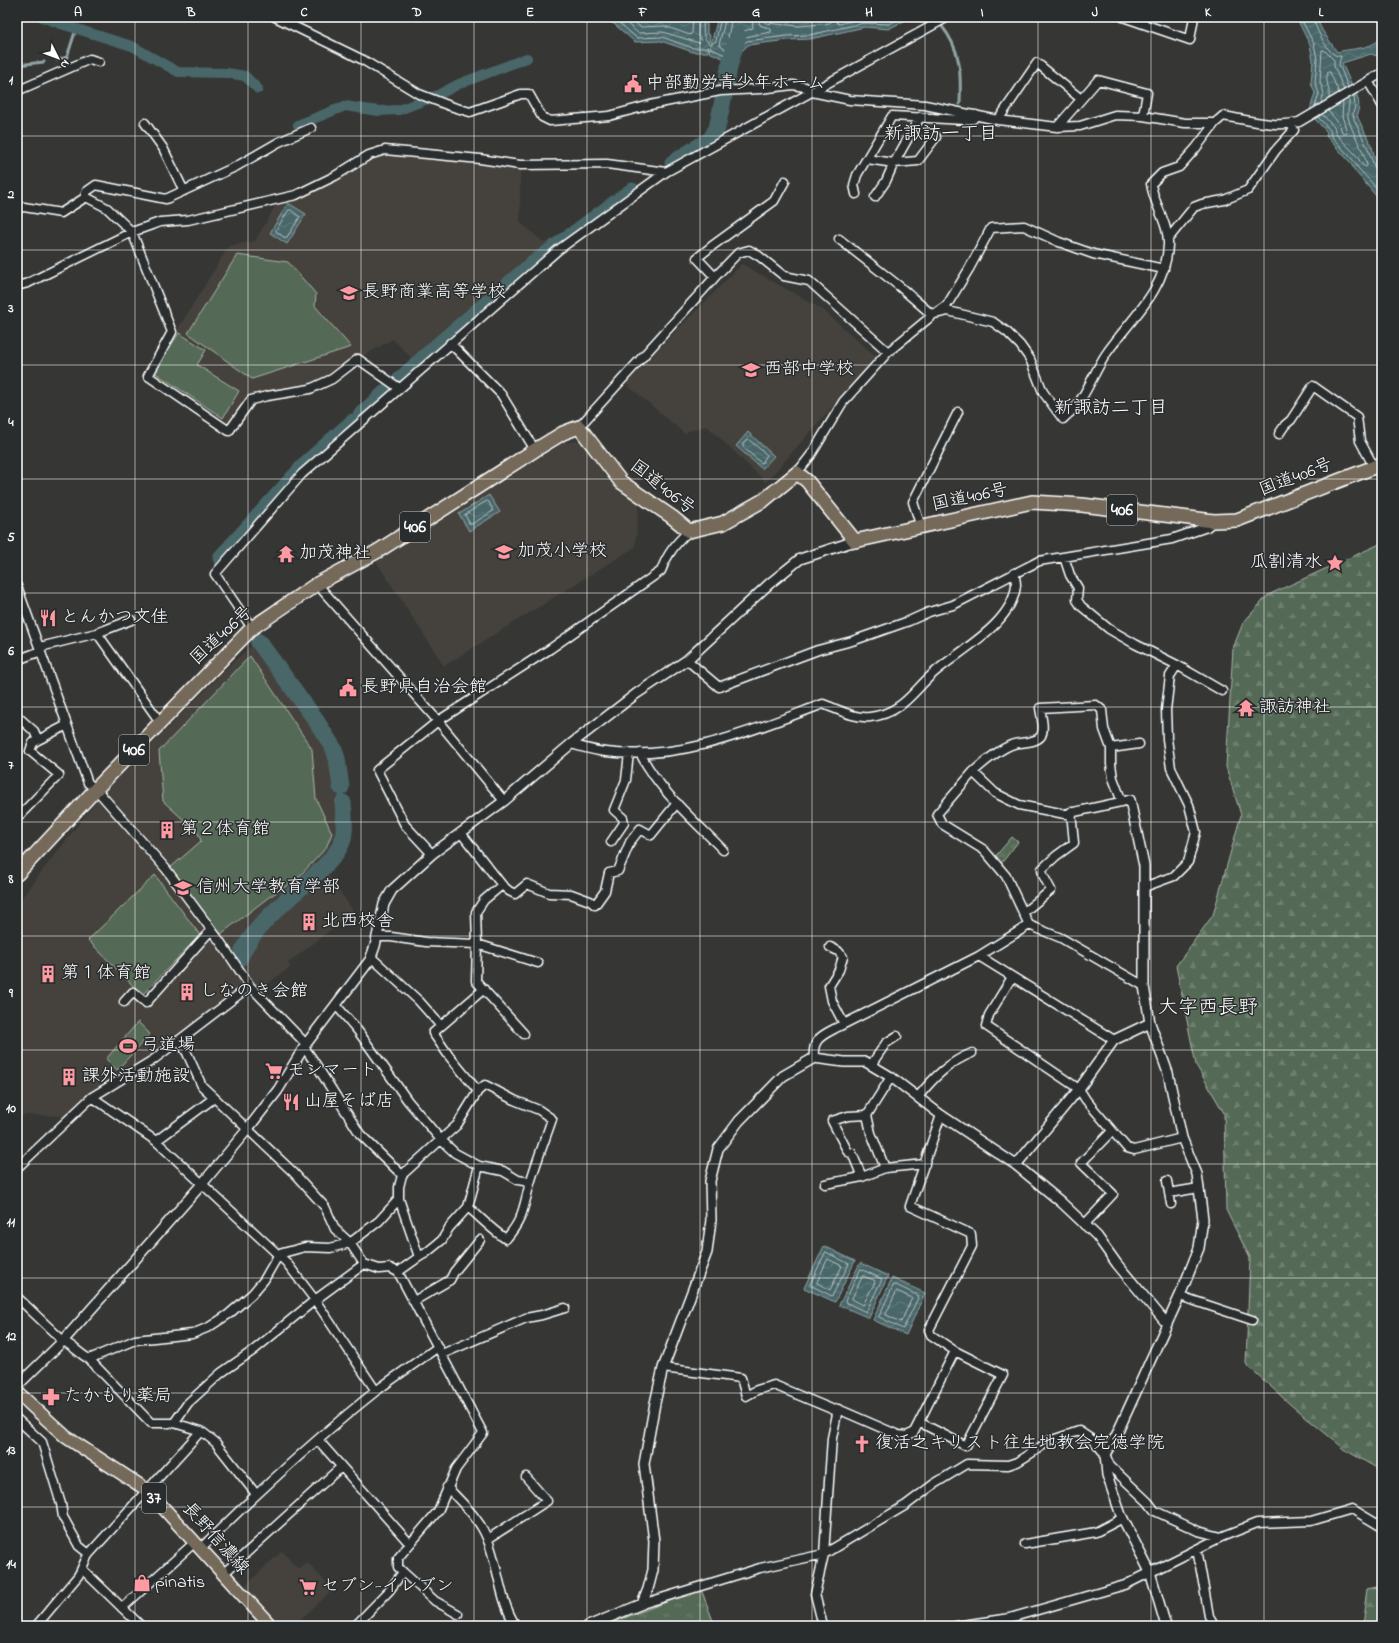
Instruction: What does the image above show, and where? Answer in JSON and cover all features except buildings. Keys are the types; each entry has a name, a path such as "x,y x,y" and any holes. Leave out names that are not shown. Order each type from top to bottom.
{"highway":[{"name":"国道406号","path":"17,874 160,722 252,628 318,584 378,550 535,450 563,434 579,427 621,482 672,517 689,531 723,523 764,500 797,473"},
{"name":"国道406号","path":"855,541 1032,502 1082,506 1214,521 1237,520 1378,465"},
{"path":"797,473 807,481 855,541"}],"main road":[{"name":"長野信濃線","path":"17,1392 66,1437 147,1490 271,1626"}],"street":[{"path":"275,17 363,60 419,94 470,112 521,94 529,94 542,117 550,121 609,116 650,105 720,91 760,89 793,85 805,87 812,92 850,100 925,105 1018,125 1057,127 1080,126 1115,115 1143,116 1186,123 1215,123"},
{"path":"252,628 215,574 302,474 450,343 558,250 666,172 948,17"},
{"path":"1123,17 1190,40 1194,17"},
{"path":"17,91 90,60 99,62"},
{"path":"998,120 1037,63 1081,100"},
{"path":"839,239 899,286 930,313 934,314 948,311 980,318 993,322 1007,332 1020,345 1030,359 1043,392 1062,419 1075,408 1106,354 1154,292 1164,269 1168,245 1167,231 1152,194 1151,184 1162,174 1179,167 1215,123 1223,116 1271,124 1291,124 1299,122 1382,73"},
{"path":"1057,127 1098,80 1147,93 1143,116"},
{"path":"1368,81 1382,105"},
{"path":"856,194 854,185 855,180 892,116 964,120 973,119 976,115"},
{"path":"875,197 886,181 894,163 920,117"},
{"path":"145,123 163,148 184,191"},
{"path":"1168,239 1194,207 1224,200 1248,190 1276,150 1294,130 1291,124"},
{"path":"17,208 24,207 62,213 86,197 86,192 96,185 166,199 237,166 279,142 311,128"},
{"path":"868,159 894,163 918,161 936,137"},
{"path":"17,286 28,283 132,232 160,222 188,220 296,195 335,176 369,155 385,150 480,159 520,165 607,164 666,172"},
{"path":"715,276 697,258 774,201 785,181"},
{"path":"86,197 107,208 132,232 172,332 148,376 229,432 251,400 310,389 332,378 358,359 399,388"},
{"path":"797,473 811,455 843,402 888,352 947,305 970,269 991,228 1024,226 1059,242 1093,254 1164,269"},
{"path":"579,427 715,276 738,253 749,250 784,276 809,281 888,352"},
{"path":"450,343 501,394 535,450"},
{"path":"1279,434 1285,425 1291,420 1313,386 1357,417 1360,441 1378,465"},
{"path":"921,527 913,502 958,412"},
{"path":"688,660 719,687 811,652 852,641 909,621 929,612 953,605 1038,561 1097,550 1172,539 1207,528 1214,521"},
{"path":"432,854 405,825 376,770 438,722 550,649 661,571 665,557 676,542 689,531"},
{"path":"17,1386 63,1341 202,1184 278,1090 305,1045 356,980 371,957 384,904 392,890 432,854 504,801 571,744 636,694 688,660 769,584 800,559 855,541"},
{"path":"1064,557 1070,575 1078,588 1077,600 1081,606 1109,629 1222,691"},
{"path":"571,744 606,752 640,753 704,746 735,737 824,704 855,716 869,718 889,712 903,705 936,671 982,637 993,626 1005,612 1013,598 1016,585 1014,573"},
{"path":"318,584 438,722 504,801"},
{"path":"17,586 41,649 88,783 96,789 166,868 212,930 250,986 305,1045 360,1134 402,1175"},
{"path":"17,660 41,649 97,633 131,620"},
{"path":"97,633 160,722"},
{"path":"1144,888 1174,876 1188,862 1196,832 1189,805 1172,768 1167,739 1166,710 1170,676 1177,665"},
{"path":"1144,986 1061,938 1029,925 1006,876 984,850 942,824 937,814 973,772 1006,748 1035,740 1041,736 1042,729 1040,708 1096,705 1102,710 1104,729 1111,748 1112,778 1126,801 1144,866 1144,986 1150,1023 1168,1073 1182,1138 1197,1174 1199,1188 1203,1219 1199,1248 1180,1296 1116,1436 1105,1454 1107,1475 1123,1518 1150,1572 1166,1626"},
{"path":"17,716 34,731 38,740"},
{"path":"17,818 59,775 30,751 33,743 68,724"},
{"path":"1111,748 1139,744"},
{"path":"611,842 624,823 623,818 614,810 626,780 629,753"},
{"path":"640,753 649,770 677,803 723,850"},
{"path":"973,772 995,793 1019,805 1064,814 1126,801"},
{"path":"460,833 502,885 509,891 515,894 527,884 549,893 571,894 590,901 596,905 605,891 609,873 618,871 630,842 640,829 651,835 677,803"},
{"path":"1024,913 1051,890 1042,874 1042,869 1056,856 1074,843 1071,812"},
{"path":"502,885 484,900 476,912 476,981 524,1034"},
{"path":"814,1058 813,1049 817,1039 979,956 1029,925"},
{"path":"124,1002 133,992 146,1003 212,930"},
{"path":"377,937 426,942 477,944 538,963"},
{"path":"830,947 838,951 843,957 839,970 829,986 832,1001 844,1024"},
{"path":"979,956 1114,1040"},
{"path":"371,957 419,1001 441,1026"},
{"path":"1012,977 989,1015 986,1026 1079,1089 1086,1100 1127,1148 1134,1150 1182,1138"},
{"path":"17,1168 92,1097 153,1060 250,986"},
{"path":"478,1091 449,1056 433,1033 484,989"},
{"path":"336,1005 358,1031 408,1101 441,1140 455,1153 479,1166 503,1171 518,1180 530,1182"},
{"path":"1016,1165 1079,1089 1114,1040 1150,1023"},
{"path":"871,1065 886,1043 897,1036"},
{"path":"179,1040 187,1053 202,1086 293,1172 325,1207 335,1228 350,1243 364,1264 378,1269 390,1268 398,1272 483,1433 456,1469 438,1511 398,1558 398,1567 403,1572 436,1601 458,1614"},
{"path":"918,1097 931,1081 944,1070 959,1058 972,1053"},
{"path":"642,1604 653,1570 654,1540 644,1464 663,1368 707,1252 710,1220 710,1181 718,1149 739,1121 783,1076 814,1058 844,1062 866,1062 891,1077 941,1115 1016,1165 1061,1202 1097,1236 1117,1264 1167,1324"},
{"path":"885,1168 871,1133 867,1115 891,1077"},
{"path":"419,1257 400,1199 399,1187 402,1175 457,1125 478,1091 485,1085 514,1100 539,1110 552,1119 530,1182 523,1213 514,1229 506,1239 494,1232 485,1221 468,1207"},
{"path":"92,1097 156,1141 279,1254 315,1300 376,1391"},
{"path":"156,1141 214,1098"},
{"path":"862,1177 852,1153 848,1152 832,1120 848,1116 867,1115"},
{"path":"919,1422 966,1446 1003,1375 955,1351 931,1335 929,1330 972,1246 971,1234 910,1206 941,1115"},
{"path":"1084,1225 1113,1194 1081,1163 1112,1131"},
{"path":"825,1184 862,1177 885,1168 924,1164"},
{"path":"398,1272 442,1240 449,1228 468,1207 479,1166"},
{"path":"1167,1181 1171,1204"},
{"path":"1169,1193 1199,1188"},
{"path":"89,1359 135,1340 192,1334 209,1327 228,1314 252,1294 264,1280 279,1254 306,1247 330,1248 350,1243 379,1221 400,1199"},
{"path":"414,1302 450,1280 454,1272 480,1240"},
{"path":"174,1423 188,1403 221,1373 254,1350 315,1300 364,1264"},
{"path":"1180,1296 1252,1320"},
{"path":"17,1297 63,1341 68,1343 79,1353 89,1359 151,1423 174,1423 201,1431 215,1442 256,1494"},
{"path":"122,1608 198,1545 376,1391 440,1350 526,1318 566,1308"},
{"path":"663,1368 741,1378 746,1396 757,1390 774,1385 834,1410 838,1409 898,1435 907,1436 914,1432 955,1351"},
{"path":"823,1626 815,1594 824,1554 832,1438 838,1409"},
{"path":"17,1419 42,1442 59,1497 63,1517 79,1546 89,1554"},
{"path":"36,1626 82,1569 84,1561 89,1554 201,1431"},
{"path":"588,1626 642,1604 760,1568 824,1554 906,1505 934,1484 967,1464 1008,1465 1017,1462 1049,1441 1079,1431 1094,1441 1105,1454 1110,1466 1148,1502 1155,1511 1198,1531 1222,1537"},
{"path":"318,1440 410,1544"},
{"path":"223,1574 341,1467"},
{"path":"488,1539 547,1501 526,1477"},
{"path":"447,1487 480,1522 488,1539 508,1615 516,1626"},
{"path":"956,1626 1010,1618 1125,1585 1222,1537 1257,1523 1311,1522 1352,1509 1382,1527"},
{"path":"1025,1544 1096,1532 1123,1518"},
{"path":"1197,1550 1209,1616 1215,1626"},
{"path":"82,1569 141,1626"},
{"path":"355,1626 390,1591 403,1572"}],"shaded area":[{"name":"長野商業高等学校","path":"399,153 520,169 520,222 542,241 553,244 416,363 393,339 361,357 359,355 332,376 309,386 256,393 246,400 232,423 227,424 153,376 152,371 229,246 255,241 276,205 297,199 338,180 371,157"},
{"name":"西部中学校","path":"742,264 822,309 876,357 766,482 707,426 688,431 685,434 625,383"},
{"name":"加茂小学校","path":"577,441 584,444 607,479 639,503 635,547 444,666 374,558 562,443"},
{"name":"信州大学教育学部","path":"255,642 330,749 345,850 326,872 354,912 288,963 291,967 257,991 251,983 160,1052 92,1093 65,1116 23,1115 17,1120 17,904 98,799 234,661"},
{"path":"282,1551 298,1569 307,1562 333,1590 293,1626 281,1626 243,1588"}],"green space":[{"path":"237,255 288,262 316,294 315,306 351,347 252,379 188,333"},
{"path":"179,333 206,350 197,365 239,391 223,418 154,372"},
{"path":"1382,543 1382,1471 1347,1451 1292,1406 1246,1364 1250,1258 1226,1210 1224,1113 1196,1065 1176,966 1213,915 1241,815 1226,767 1233,648 1243,623 1268,595"},
{"path":"250,656 312,749 316,799 332,833 326,848 296,880 269,897 221,934 170,868 201,841 198,833 163,801 159,751"},
{"path":"1012,837 1018,842 1000,865 994,858"},
{"path":"155,875 200,935 142,995 88,940"},
{"name":"弓道場","path":"138,1022 150,1034 117,1070 106,1059"},
{"path":"1382,1586 1382,1626 1362,1626 1367,1589"},
{"path":"701,1589 715,1626 603,1626"}],"water":[{"path":"598,17 707,17 707,34 710,35 708,52 693,52 661,41 635,42 614,24"},
{"path":"718,17 760,17 777,21 801,22 840,17 912,17 888,29 865,27 810,39 748,45 736,57 725,59 709,52"},
{"path":"1296,17 1316,17 1322,30 1337,52 1367,46 1378,41 1382,37 1382,50 1377,56 1371,54 1342,63 1358,98 1358,118 1372,147 1376,163 1382,177 1382,203 1355,171 1350,162 1326,136 1327,132 1314,118 1310,110 1315,93 1311,83 1313,60 1310,45"},
{"path":"288,203 306,214 287,244 270,233"},
{"path":"748,432 774,456 762,469 736,446"},
{"path":"489,495 500,512 469,531 459,514"},
{"path":"824,1246 855,1261 835,1302 804,1288"},
{"path":"860,1263 888,1276 869,1318 839,1305"},
{"path":"892,1278 925,1293 906,1335 873,1320"}],"waterway":[{"path":"42,17 132,46 178,72 227,73 245,76 258,89"},
{"path":"932,17 936,20"},
{"path":"941,25 957,53 960,72 960,104"},
{"path":"57,60 67,57 76,29"},
{"path":"726,86 729,67 738,36"},
{"path":"298,125 345,106 378,111 399,110 438,95 459,84 527,58"},
{"path":"17,65 44,62"},
{"path":"673,163 711,139 717,128 724,95"},
{"path":"399,381 533,264 632,191"},
{"path":"361,415 391,388"},
{"path":"221,558 308,462 353,422"},
{"path":"259,642 315,719 334,749 341,787"},
{"path":"240,958 245,946 262,924 283,903 323,868 337,851 342,842 344,833 343,803"}],"place":[{"name":"中部勤労青少年ホーム","path":"633,84"},
{"name":"長野商業高等学校","path":"349,293"},
{"name":"西部中学校","path":"751,370"},
{"name":"加茂小学校","path":"504,552"},
{"name":"加茂神社","path":"286,554"},
{"name":"瓜割清水","path":"1335,563"},
{"name":"とんかつ文佳","path":"48,618"},
{"name":"長野県自治会館","path":"348,688"},
{"name":"諏訪神社","path":"1246,708"},
{"name":"第２体育館","path":"167,830"},
{"name":"信州大学教育学部","path":"183,888"},
{"name":"北西校舎","path":"309,922"},
{"name":"第１体育館","path":"48,974"},
{"name":"しなのき会館","path":"187,992"},
{"name":"弓道場","path":"128,1046"},
{"name":"モンマート","path":"274,1071"},
{"name":"課外活動施設","path":"69,1077"},
{"name":"山屋そば店","path":"291,1102"},
{"name":"たかもり薬局","path":"51,1397"},
{"name":"復活之キリスト往生地教会完徳学院","path":"862,1444"},
{"name":"pinatis","path":"142,1583"},
{"name":"セブン-イレブン","path":"308,1587"}],"district":[{"name":"新諏訪一丁目","path":"941,134"},
{"name":"新諏訪二丁目","path":"1111,408"},
{"name":"大字西長野","path":"1208,1008"}]}
